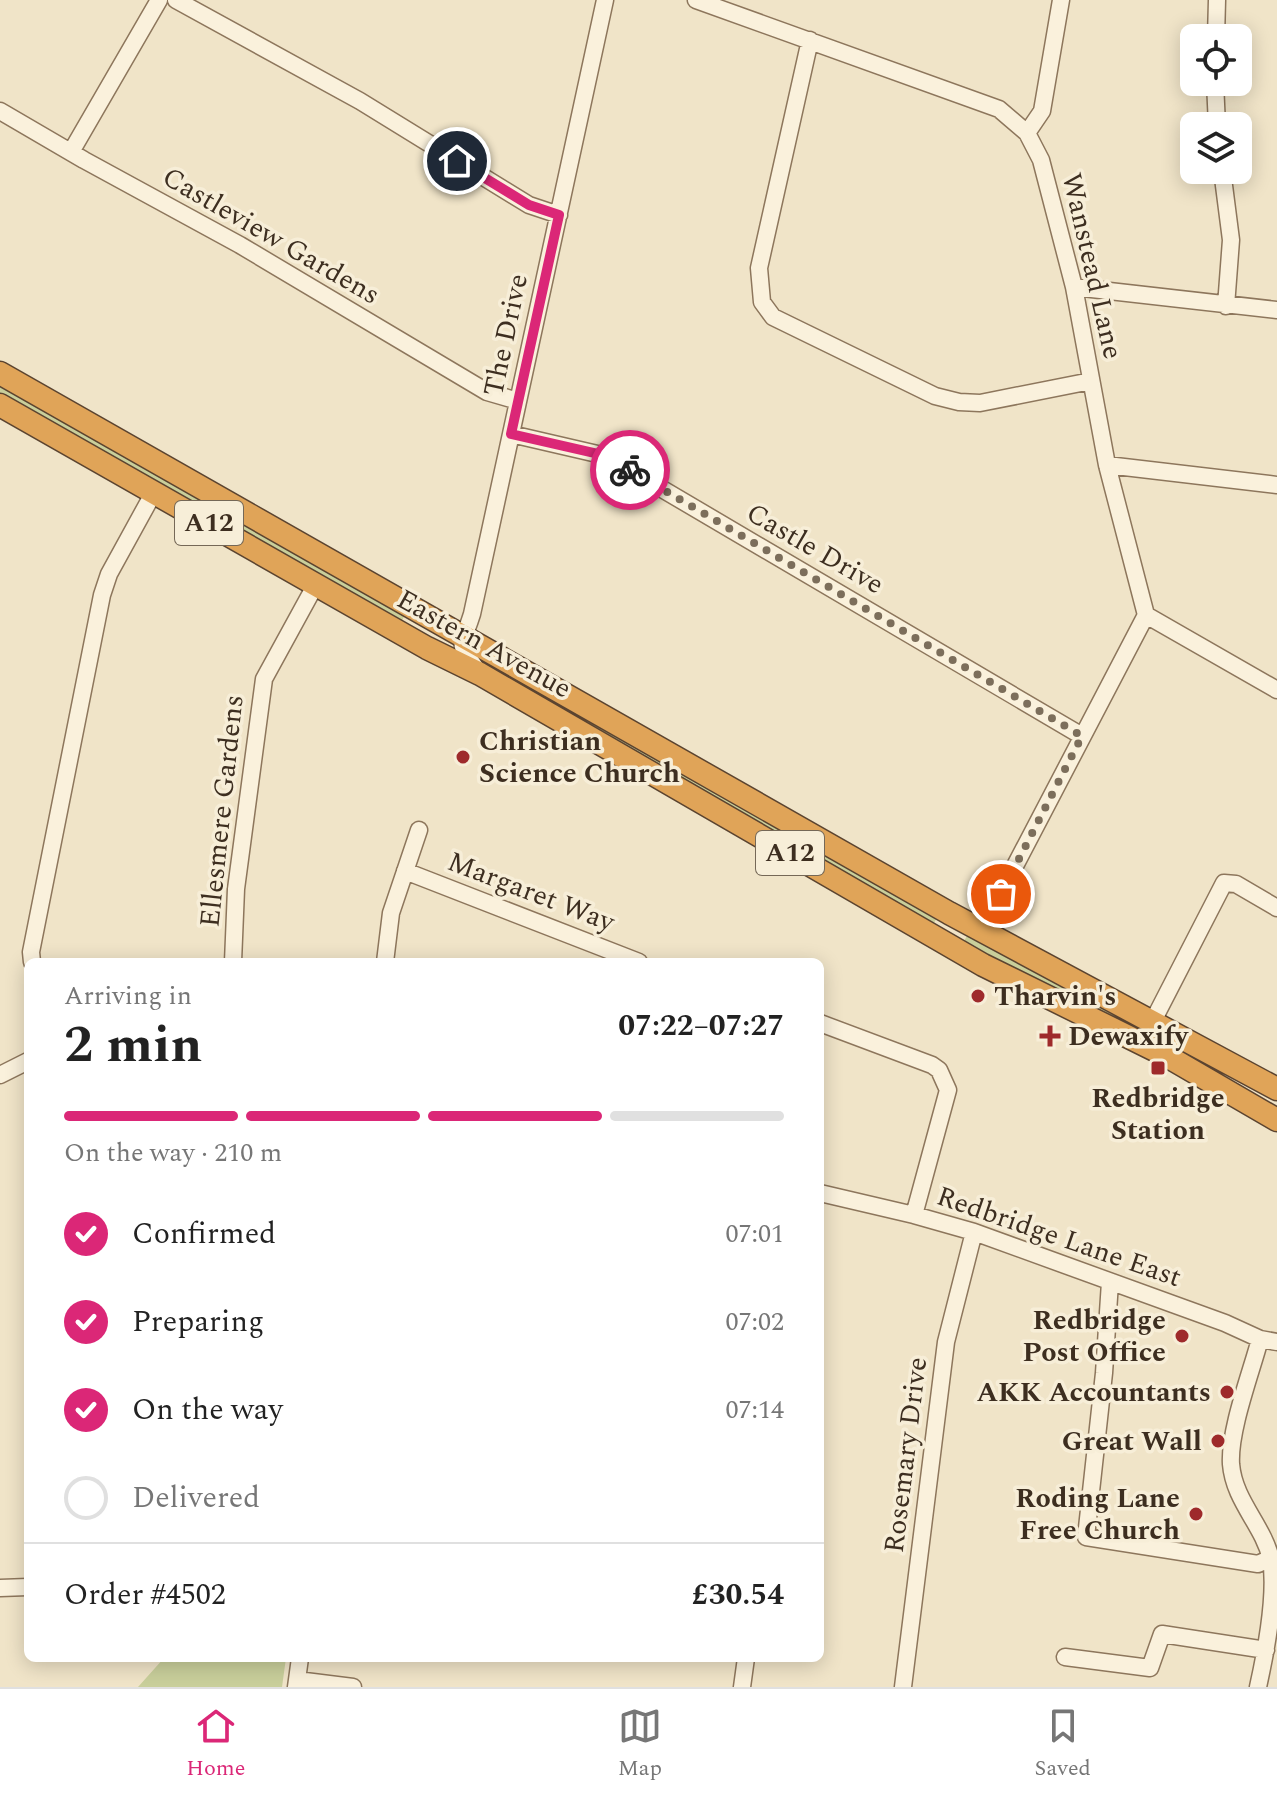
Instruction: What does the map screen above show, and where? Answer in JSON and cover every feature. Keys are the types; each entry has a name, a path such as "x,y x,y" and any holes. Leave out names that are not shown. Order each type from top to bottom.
{"highway":[{"name":"Eastern Avenue","path":"0,373 981,931 1277,1089"},
{"name":"Eastern Avenue","path":"0,405 442,657 480,674 983,965 1165,1055 1277,1120"}],"street":[{"path":"71,152 159,0"},
{"path":"176,0 360,101 529,205 559,215"},
{"name":"The Drive","path":"464,636 472,614 605,0"},
{"name":"Wanstead Lane","path":"696,0 999,109 1027,133 1041,160 1074,287 1107,465 1146,615"},
{"path":"1027,133 1042,111 1061,0"},
{"path":"1216,24 1217,0"},
{"path":"810,40 759,268 762,302 773,317 935,396 959,402 980,403 1091,381"},
{"name":"Castleview Gardens","path":"0,111 240,245 487,392 518,401"},
{"path":"1224,184 1231,240 1226,306"},
{"path":"1074,287 1277,310"},
{"name":"Castle Drive","path":"511,434 606,456 1082,736"},
{"path":"1107,465 1277,485"},
{"path":"32,958 102,595 109,574 154,492"},
{"name":"Ellesmere Gardens","path":"233,958 236,889 264,679 316,584"},
{"path":"981,931 1146,615 1277,690"},
{"path":"464,636 461,644 464,653 480,674"},
{"name":"Margaret Way","path":"385,958 391,913 419,830"},
{"name":"Margaret Way","path":"405,871 629,958"},
{"path":"1245,1101 1155,1038 1153,1021 1224,883 1236,884 1277,908"},
{"path":"824,1024 939,1070 948,1090 914,1215"},
{"path":"0,1075 24,1063"},
{"name":"Redbridge Lane East","path":"824,1194 974,1232 1269,1340"},
{"name":"Rosemary Drive","path":"903,1687 946,1342 974,1232"},
{"path":"1110,1282 1104,1373 1086,1537 1258,1564 1271,1558"},
{"path":"1258,1687 1274,1582 1271,1558 1234,1485 1231,1461 1240,1414 1269,1340"},
{"path":"0,1588 24,1587"},
{"path":"1065,1657 1150,1668 1162,1634 1266,1650"},
{"path":"300,1662 297,1683 353,1687"},
{"path":"742,1687 745,1662"}],"green space":[{"path":"0,385 405,615 400,624 0,397"},
{"path":"468,650 938,916 931,928 587,722 471,658"},
{"path":"969,933 1049,980 1137,1023 1139,1030 962,944"},
{"path":"160,1662 285,1662 282,1687 138,1687"}],"way so far":[{"path":"630,470 1082,736 1001,894"}],"place":[{"name":"Christian Science Church","path":"463,757"},
{"name":"Tharvin's","path":"978,996"},
{"name":"Dewaxify","path":"1050,1036"},
{"name":"Redbridge Station","path":"1158,1068"},
{"name":"Redbridge Post Office","path":"1182,1336"},
{"name":"AKK Accountants","path":"1227,1392"},
{"name":"Great Wall","path":"1218,1441"},
{"name":"Roding Lane Free Church","path":"1196,1514"}],"route":[{"path":"457,161 536,209 559,215 511,434 603,455 630,470"}]}
